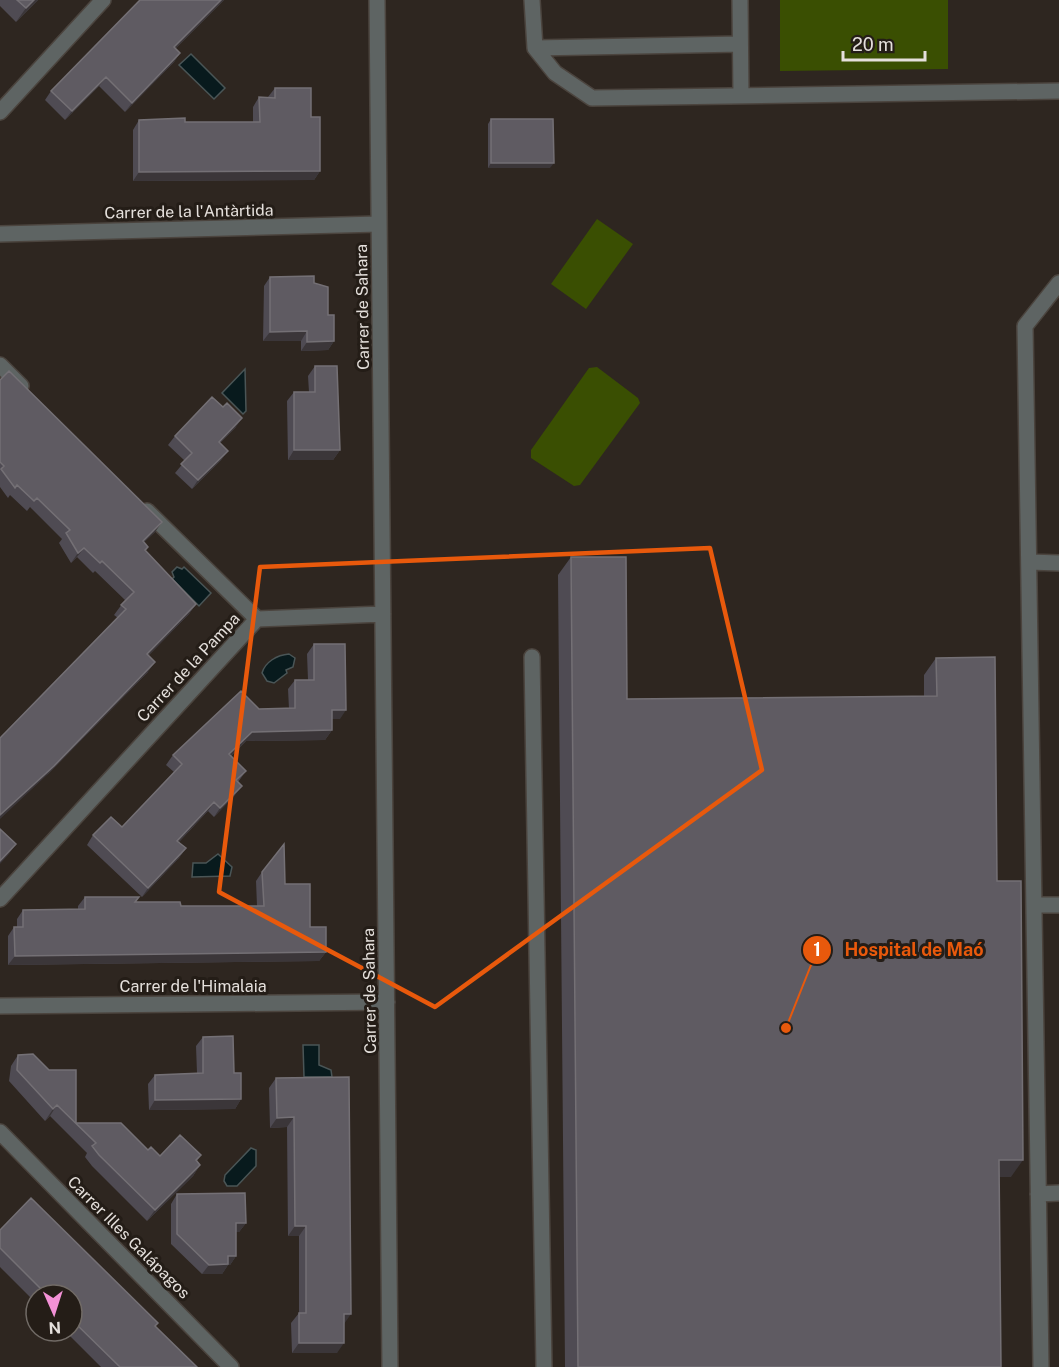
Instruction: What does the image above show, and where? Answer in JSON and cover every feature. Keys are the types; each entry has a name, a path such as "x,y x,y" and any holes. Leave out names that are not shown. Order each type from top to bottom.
{"street":[{"path":"0,112 103,0"},
{"name":"Carrer de Sahara","path":"377,0 390,1367"},
{"path":"532,0 535,48 555,73 592,98 1059,93"},
{"path":"740,0 741,96"},
{"path":"535,48 741,44"},
{"path":"1025,93 1059,86"},
{"name":"Carrer de la l'Antàrtida","path":"0,234 379,224"},
{"path":"1041,1367 1025,326 1059,283"},
{"path":"0,365 33,398"},
{"name":"Carrer de la Pampa","path":"0,899 257,619 132,496"},
{"path":"1029,562 1059,563"},
{"path":"257,619 383,614"},
{"path":"532,657 544,1367"},
{"path":"1034,905 1059,905"},
{"name":"Carrer de l'Himalaia","path":"0,1006 387,1002"},
{"name":"Carrer Illes Galápagos","path":"0,1132 231,1367"},
{"path":"1038,1194 1059,1193"}],"highlighted area":[{"path":"710,548 762,770 435,1007 219,892 260,567"}],"green space":[{"path":"780,0 948,0 948,69 780,71"},
{"path":"597,219 633,244 586,309 551,284"},
{"path":"597,367 638,398 640,403 580,485 574,486 531,458 531,450 589,368"}],"shaded area":[{"path":"191,54 225,88 214,99 179,65"},
{"path":"245,369 246,411 243,414 222,393"},
{"path":"177,567 182,569 184,567 211,593 199,606 172,579 174,577 172,572"},
{"path":"289,654 295,658 293,667 286,670 287,673 274,683 267,681 262,673 269,662"},
{"path":"218,854 232,867 230,876 192,877 193,863 206,863"},
{"path":"303,1045 319,1045 319,1065 331,1070 332,1077 304,1077"},
{"path":"251,1148 256,1150 256,1166 237,1186 227,1186 224,1181 225,1175"}],"building":[{"path":"17,0 34,0 26,8"},
{"path":"140,0 221,0 174,47 180,53 132,103 106,77 72,111 51,91"},
{"path":"275,88 311,88 311,117 320,117 320,171 139,172 139,120 185,118 185,122 260,122 259,97 275,98"},
{"path":"491,119 553,119 554,163 491,163"},
{"path":"314,276 314,283 328,287 328,315 334,315 334,341 307,342 307,331 270,332 270,277"},
{"path":"315,366 337,366 340,450 294,450 294,392 315,392"},
{"path":"9,371 162,522 143,541 148,547 145,550 196,604 147,654 155,662 54,766 0,815 0,738 126,609 121,605 134,592 102,561 100,563 84,548 78,553 66,533 70,530 37,498 34,501 17,485 15,488 1,469 4,466 0,462 0,380"},
{"path":"212,397 223,407 227,403 242,418 219,442 228,451 198,480 181,464 192,453 175,436"},
{"path":"571,557 626,557 627,699 937,696 936,658 995,657 997,881 1021,881 1023,1160 999,1160 1001,1367 578,1367"},
{"path":"314,644 345,644 346,710 332,710 332,730 252,732 229,754 246,771 236,780 242,786 220,808 214,802 177,841 186,848 148,888 93,835 111,817 122,827 182,764 173,755 241,691 259,709 295,708 295,680 314,680"},
{"path":"0,829 16,844 0,861"},
{"path":"284,844 285,884 310,884 310,927 326,927 326,952 15,956 14,927 23,927 23,910 85,909 85,897 139,897 135,902 180,902 181,906 264,906 262,872"},
{"path":"233,1036 234,1073 241,1073 241,1099 155,1100 155,1075 203,1073 203,1037"},
{"path":"33,1054 49,1070 76,1070 76,1123 121,1123 148,1150 151,1147 160,1156 180,1135 201,1155 196,1160 200,1165 155,1210 99,1155 92,1146 96,1143 57,1105 53,1109 17,1070 18,1055"},
{"path":"349,1077 351,1314 344,1314 344,1343 299,1343 299,1313 306,1313 306,1226 295,1226 294,1117 277,1118 276,1078"},
{"path":"245,1193 246,1223 236,1223 236,1256 228,1256 228,1264 209,1265 177,1234 177,1194"},
{"path":"31,1198 158,1323 155,1326 197,1367 120,1367 84,1332 84,1283 35,1283 0,1248 0,1230"}],"place":[{"name":"Hospital de Maó","path":"786,1028"}]}
